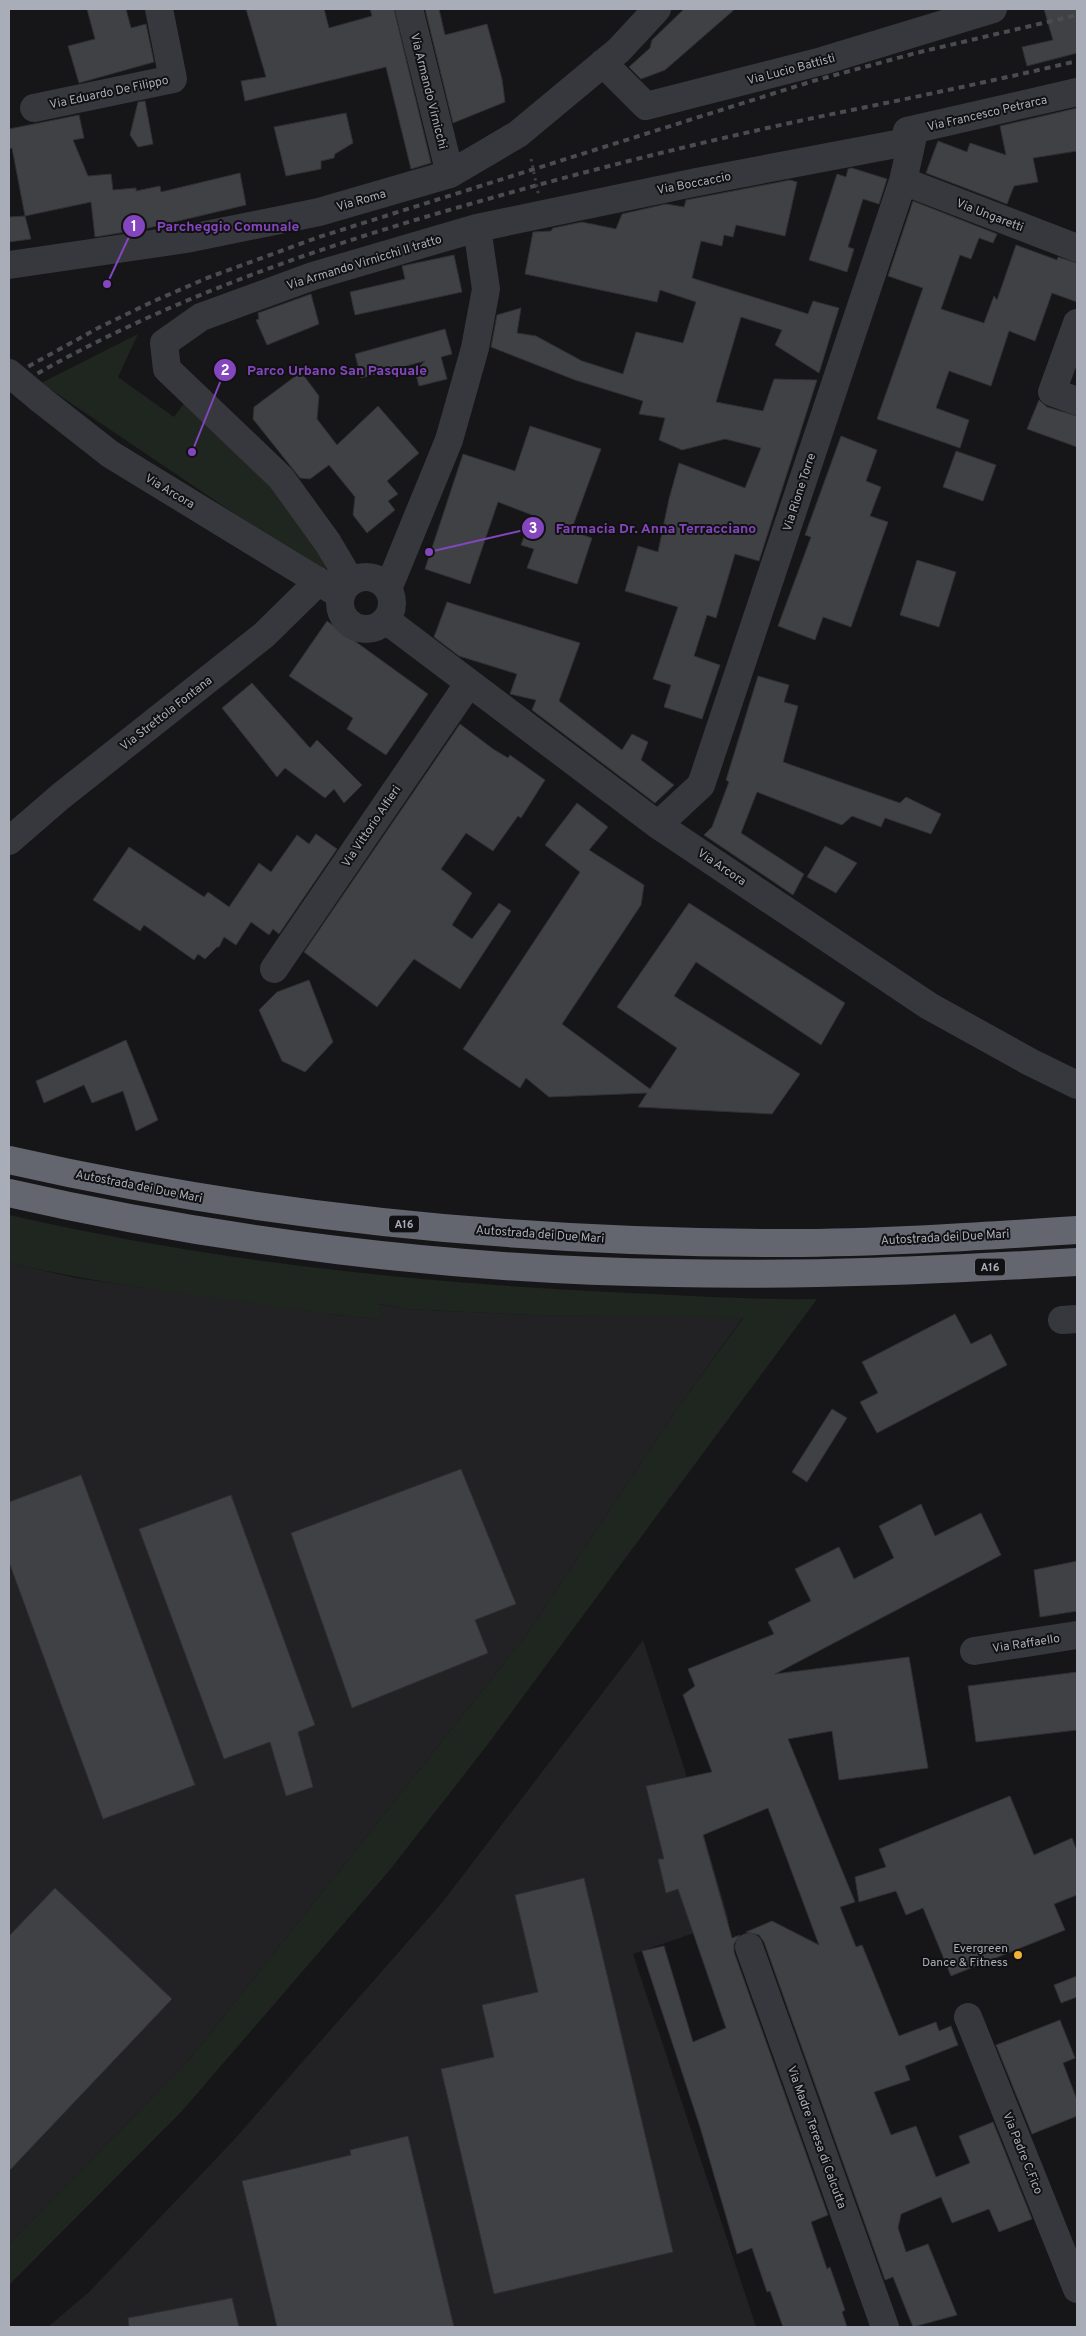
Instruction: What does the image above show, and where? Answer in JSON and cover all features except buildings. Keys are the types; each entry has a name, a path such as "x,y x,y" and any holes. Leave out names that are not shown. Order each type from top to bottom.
{"highway":[{"name":"Autostrada dei Due Mari","path":"9,1160 164,1192 291,1211 416,1226 553,1236 672,1241 803,1243 922,1239 1077,1230"},
{"name":"A16","path":"9,1192 157,1222 286,1242 412,1257 670,1273 783,1274 902,1271 1077,1262"}],"street":[{"name":"Via Eduardo De Filippo","path":"34,108 173,79 159,9"},
{"name":"Via Armando Virnicchi","path":"409,9 450,174"},
{"name":"Via Roma","path":"9,266 186,239 319,212 450,174 518,134 619,50 657,9"},
{"name":"Via Lucio Battisti","path":"603,63 646,106 822,61 993,9"},
{"name":"Via Francesco Petrarca","path":"912,141 908,131 1077,92"},
{"name":"Via Rione Torre","path":"658,825 701,785 903,181 912,141"},
{"name":"Via Boccaccio","path":"477,228 697,182 912,141"},
{"name":"Via Ungaretti","path":"903,181 1077,248"},
{"name":"Via Armando Virnicchi II tratto","path":"337,586 328,543 281,478 166,369 164,343 201,318 313,276 477,228"},
{"path":"388,589 375,579 367,577 337,586 342,612 353,625 370,628 386,620 392,605 388,589 449,440 475,348 486,289 477,228"},
{"path":"1077,323 1052,392 1077,401"},
{"name":"Via Arcora","path":"9,373 40,400 110,454 337,586"},
{"name":"Via Strettola Fontana","path":"9,841 61,796 264,635 337,586"},
{"name":"Via Arcora","path":"386,620 658,825 929,1006 1030,1062 1077,1084"},
{"name":"Via Vittorio Alfieri","path":"274,969 469,683"},
{"name":"Via Raffaello","path":"974,1651 1077,1635"},
{"name":"Via Madre Teresa di Calcutta","path":"749,1947 886,2327"},
{"name":"Via Padre C.Fico","path":"968,2017 1077,2289"}],"path":[{"path":"531,159 539,198"}],"shaded area":[{"path":"138,334 118,377 174,417 188,398 292,504 326,567 323,570 272,539 41,383"},
{"path":"9,1215 157,1245 307,1267 382,1275 533,1288 739,1298 817,1299 488,1744 389,1871 182,2111 9,2285 9,2244 189,2060 528,1633 680,1405 743,1318 531,1315 406,1309 379,1304 382,1319 219,1299 88,1279 9,1263"},
{"path":"9,1263 76,1278 337,1315 382,1319 378,1304 406,1309 531,1315 743,1317 680,1405 528,1633 189,2060 9,2244"},
{"path":"643,1640 687,1777 729,1921 633,1954 756,2327 48,2327 89,2292 232,2142 441,1904"}],"railway":[{"path":"9,377 100,327 154,301 207,278 319,237 813,81 916,53 1077,15"},
{"path":"9,390 124,328 245,277 369,234 534,186 653,155 1077,61"}],"place":[{"name":"Parcheggio Comunale","path":"107,284"},
{"name":"Parco Urbano San Pasquale","path":"192,452"},
{"name":"Farmacia Dr. Anna Terracciano","path":"429,552"},
{"name":"Evergreen Dance & Fitness","path":"1018,1955"}]}
